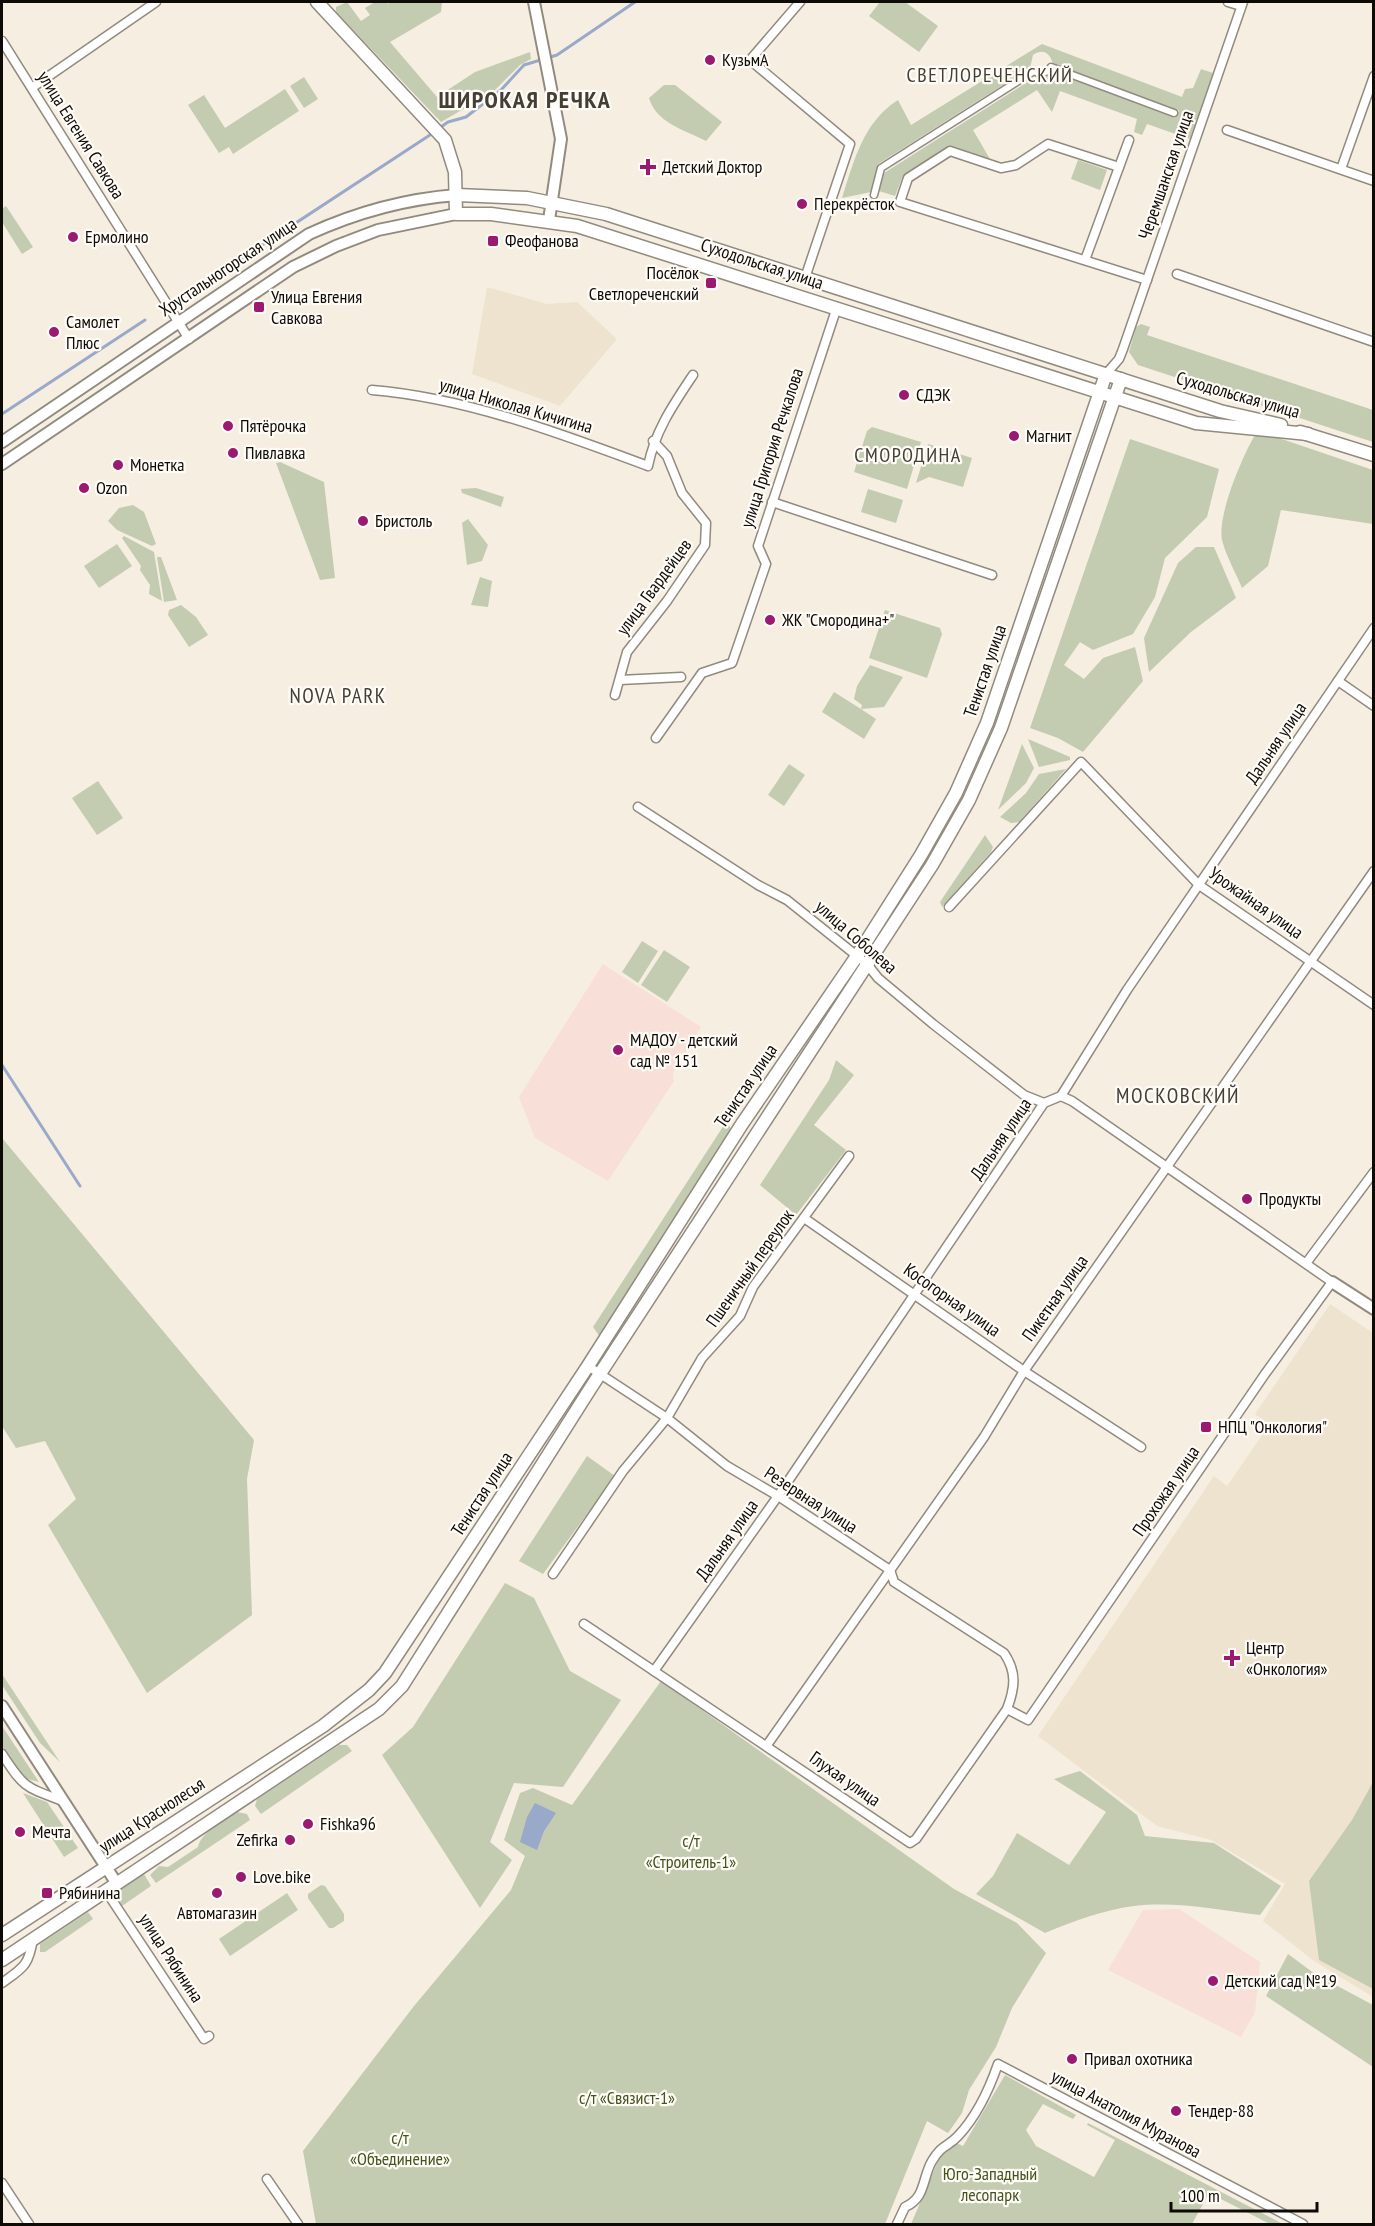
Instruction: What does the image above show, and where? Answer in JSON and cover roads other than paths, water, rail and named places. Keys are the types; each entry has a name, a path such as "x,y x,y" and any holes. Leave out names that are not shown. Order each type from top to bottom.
{"main road":[{"path":"317,2 445,140 455,172 456,214"},
{"name":"Хрустальногорская улица","path":"457,195 485,194 552,202 606,214 712,247"},
{"name":"Суходольская улица","path":"456,214 549,220 613,236 1208,426 1260,428 1308,435"},
{"name":"Суходольская улица","path":"712,247 1220,411 1263,419 1374,455"},
{"name":"Тенистая улица","path":"352,1727 379,1709 402,1686 862,960 956,794 987,723 1106,374"},
{"name":"Тенистая улица","path":"323,1726 369,1690 385,1673 588,1366 742,1124 932,865 964,810 1001,728 1120,379"},
{"name":"улица Краснолесья","path":"2,1935 323,1726"},
{"name":"улица Краснолесья","path":"2,1960 352,1727"}],"street":[{"path":"33,87 156,2"},
{"path":"534,2 561,139 549,220"},
{"path":"800,2 750,60 850,144 805,278"},
{"path":"1228,2 1242,4"},
{"name":"Черемшанская улица","path":"1106,374 1119,359 1242,4"},
{"name":"улица Евгения Савкова","path":"2,41 33,87 189,339"},
{"path":"874,195 881,168 1034,71 1040,74 1051,67 1174,113"},
{"path":"1341,169 1374,76"},
{"path":"1227,130 1374,181"},
{"path":"1085,260 1129,140"},
{"path":"1119,167 1048,144 1016,165 1001,168 950,151 908,177 900,202 1147,280"},
{"name":"Хрустальногорская улица","path":"2,442 271,257 327,226 394,203 457,195"},
{"name":"Хрустальногорская улица","path":"2,464 293,267 336,246 394,225 456,214"},
{"path":"1177,274 1374,342"},
{"name":"улица Григория Речкалова","path":"656,738 702,673 732,663 766,564 758,546 837,307"},
{"name":"Черемшанская улица","path":"1119,359 1120,379"},
{"path":"653,441 693,375"},
{"name":"улица Николая Кичигина","path":"372,390 410,393 480,409 648,466 653,441"},
{"name":"улица Гвардейцев","path":"615,695 627,652 667,601 705,545 706,523 682,494 667,456 653,441"},
{"path":"772,502 992,575"},
{"name":"Дальняя улица","path":"654,1671 778,1496 1044,1103 1061,1096 1127,990 1374,628"},
{"path":"620,680 681,677"},
{"path":"1338,681 1374,706"},
{"name":"Урожайная улица","path":"949,908 1081,762 1199,885 1374,1005"},
{"name":"улица Соболева","path":"638,807 758,885 787,900 862,960 878,978 933,1024 1024,1095 1044,1103"},
{"name":"Пикетная улица","path":"767,1745 984,1437 1024,1371 1374,871"},
{"path":"1061,1096 1374,1309"},
{"name":"Пшеничный переулок","path":"553,1574 623,1472 667,1418 702,1358 740,1316 753,1287 849,1156"},
{"path":"1307,1262 1374,1172"},
{"name":"Косогорная улица","path":"804,1218 1024,1371 1141,1447"},
{"name":"Прохожая улица","path":"1007,1708 1028,1720 1265,1374 1332,1282"},
{"name":"Резервная улица","path":"588,1366 667,1418 727,1466 778,1496 890,1570 894,1582 1004,1653 1011,1664"},
{"name":"Глухая улица","path":"584,1624 910,1843 916,1839 1007,1708 1014,1683 1011,1664"},
{"name":"улица Рябинина","path":"2,1706 106,1867 112,1888 131,1929 204,2039 209,2036"},
{"path":"2,1754 20,1782 63,1801"},
{"path":"2,1983 25,1967 31,1957 33,1938"},
{"name":"улица Анатолия Муранова","path":"897,2224 905,2207 914,2204 921,2195 930,2164 941,2146 957,2137 973,2118 998,2064 1303,2224"},
{"path":"267,2179 298,2224"},
{"path":"2,2183 29,2224"}],"water":[{"path":"535,1803 556,1813 544,1831 537,1850 520,1842 527,1817"}],"waterway":[{"path":"438,129 448,122 466,117 501,90 524,65 557,55 635,2"},
{"path":"224,270 433,133"},
{"path":"2,414 145,320"},
{"path":"2,1065 80,1186"}],"place":[{"name":"КузьмА","path":"710,60"},
{"name":"Детский Доктор","path":"648,167"},
{"name":"Перекрёсток","path":"802,204"},
{"name":"Ермолино","path":"73,237"},
{"name":"Феофанова","path":"493,241"},
{"name":"Посёлок Светлореченский","path":"711,283"},
{"name":"Улица Евгения Савкова","path":"259,307"},
{"name":"Самолет Плюс","path":"54,332"},
{"name":"СДЭК","path":"904,395"},
{"name":"Пятёрочка","path":"228,426"},
{"name":"Магнит","path":"1014,436"},
{"name":"Пивлавка","path":"233,453"},
{"name":"Монетка","path":"118,465"},
{"name":"Ozon","path":"84,488"},
{"name":"Бристоль","path":"363,521"},
{"name":"ЖК \"Смородина+\"","path":"770,620"},
{"name":"МАДОУ - детский сад № 151","path":"618,1050"},
{"name":"Продукты","path":"1247,1199"},
{"name":"НПЦ \"Онкология\"","path":"1206,1427"},
{"name":"Центр «Онкология»","path":"1232,1658"},
{"name":"Fishka96","path":"308,1824"},
{"name":"Мечта","path":"20,1832"},
{"name":"Zefirka","path":"290,1840"},
{"name":"Love.bike","path":"241,1877"},
{"name":"Рябинина","path":"47,1893"},
{"name":"Автомагазин","path":"217,1893"},
{"name":"Детский сад №19","path":"1213,1981"},
{"name":"Привал охотника","path":"1072,2059"},
{"name":"Тендер-88","path":"1176,2111"}],"district":[{"name":"СВЕТЛОРЕЧЕНСКИЙ","path":"990,75"},
{"name":"ШИРОКАЯ РЕЧКА","path":"525,100"},
{"name":"СМОРОДИНА","path":"908,455"},
{"name":"NOVA PARK","path":"338,696"},
{"name":"МОСКОВСКИЙ","path":"1178,1096"}],"park label":[{"name":"с/т «Строитель-1»","path":"691,1851"},
{"name":"с/т «Связист-1»","path":"627,2098"},
{"name":"с/т «Объединение»","path":"400,2148"},
{"name":"Юго-Западный лесопарк","path":"990,2184"}]}
